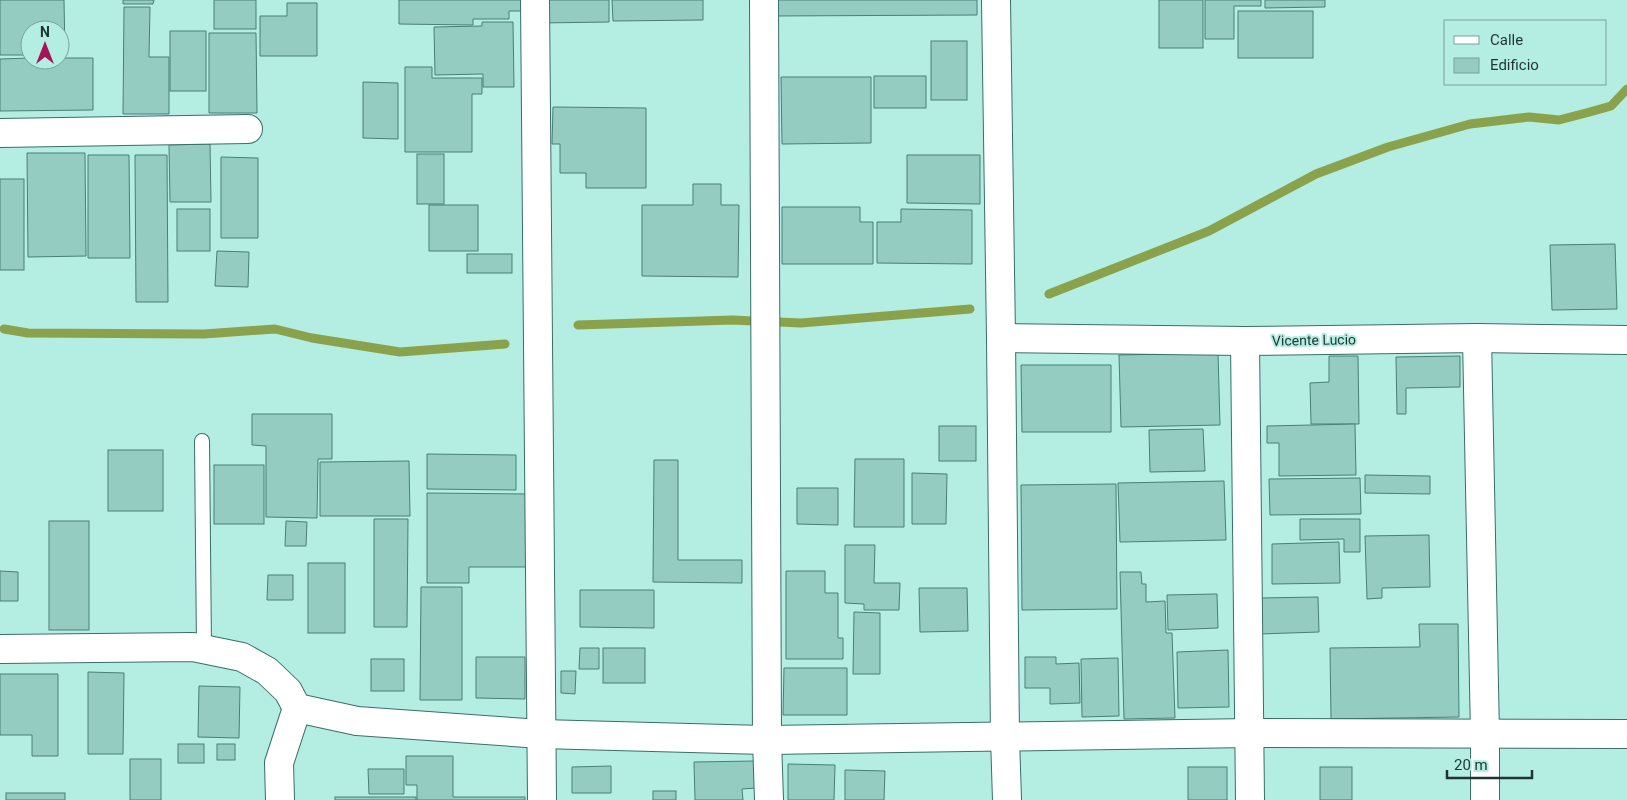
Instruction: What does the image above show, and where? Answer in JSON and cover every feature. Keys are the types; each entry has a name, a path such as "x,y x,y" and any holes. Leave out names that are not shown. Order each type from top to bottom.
{"street":[{"path":"535,0 542,800"},
{"path":"764,0 767,740 769,800"},
{"path":"996,0 1007,800"},
{"path":"0,133 248,129"},
{"name":"Vicente Lucio","path":"1001,338 1245,341 1477,338 1627,340"},
{"path":"1477,338 1486,735 1485,800"},
{"path":"1245,341 1250,800"},
{"path":"0,649 193,647 242,657 267,671 288,691 297,708 279,763 280,800"},
{"path":"297,708 357,720 541,734 767,740 1250,733 1627,734"}],"lane":[{"path":"202,441 204,649"}],"building":[{"path":"0,0 64,0 64,20 20,20 20,55 0,55"},
{"path":"123,0 154,0 153,4 123,4"},
{"path":"214,0 256,0 256,29 214,29"},
{"path":"399,0 526,0 525,11 509,11 509,19 473,19 473,25 399,24"},
{"path":"540,0 609,0 609,22 540,23"},
{"path":"612,0 703,0 703,20 613,21"},
{"path":"770,0 977,0 977,15 770,16"},
{"path":"1159,0 1203,0 1203,48 1159,48"},
{"path":"1205,0 1261,0 1261,6 1234,6 1234,39 1205,39"},
{"path":"1265,0 1325,0 1325,7 1265,8"},
{"path":"287,3 317,3 317,56 260,56 260,16 287,16"},
{"path":"124,7 150,7 149,57 169,57 169,114 123,114"},
{"path":"1238,11 1313,11 1313,58 1238,58"},
{"path":"482,22 513,22 514,87 483,87 483,74 435,75 434,27 482,26"},
{"path":"170,31 206,31 206,91 170,91"},
{"path":"209,33 256,33 257,113 209,113"},
{"path":"931,41 967,41 967,100 931,100"},
{"path":"20,58 20,70 70,70 70,58 93,58 93,110 0,111 0,59"},
{"path":"405,67 432,67 432,78 482,78 482,94 472,94 472,152 405,152"},
{"path":"874,76 926,76 926,108 874,108"},
{"path":"781,77 871,77 871,143 782,144"},
{"path":"363,82 398,83 398,139 363,138"},
{"path":"553,107 646,108 646,188 586,188 586,173 560,173 560,144 552,144"},
{"path":"210,144 211,202 170,202 169,145"},
{"path":"27,153 85,153 86,256 28,257"},
{"path":"417,154 444,154 444,204 417,204"},
{"path":"88,155 129,155 130,258 88,258"},
{"path":"135,155 167,155 168,302 136,302"},
{"path":"907,155 980,155 980,204 907,203"},
{"path":"221,157 258,158 258,238 221,238"},
{"path":"0,179 24,179 24,270 0,270"},
{"path":"693,184 721,184 721,205 739,205 738,277 642,276 642,205 693,205"},
{"path":"429,205 478,205 478,251 429,251"},
{"path":"782,207 860,207 860,222 873,222 873,264 782,264"},
{"path":"177,209 210,209 210,251 177,251"},
{"path":"901,209 972,210 972,264 877,263 877,222 901,222"},
{"path":"1615,244 1617,309 1552,310 1550,245"},
{"path":"217,251 249,252 248,287 215,286"},
{"path":"467,254 512,254 512,273 467,273"},
{"path":"1218,353 1220,425 1121,427 1119,355"},
{"path":"1329,356 1358,356 1359,424 1311,424 1310,383 1329,382"},
{"path":"1460,356 1460,387 1406,388 1406,414 1397,414 1396,357"},
{"path":"1021,365 1111,365 1111,432 1022,432"},
{"path":"252,414 332,414 332,459 318,459 317,518 266,517 266,446 252,445"},
{"path":"1355,424 1356,475 1279,476 1279,443 1267,443 1267,426"},
{"path":"939,426 976,426 976,461 939,461"},
{"path":"1203,429 1205,471 1150,472 1149,430"},
{"path":"108,450 163,450 163,511 108,511"},
{"path":"427,454 516,455 516,490 427,489"},
{"path":"855,459 904,459 904,527 854,527"},
{"path":"654,460 678,460 678,560 742,560 742,583 653,582"},
{"path":"409,461 410,516 320,516 320,462"},
{"path":"214,465 264,465 264,524 214,524"},
{"path":"912,473 947,474 946,524 912,524"},
{"path":"1365,475 1430,476 1430,494 1365,493"},
{"path":"1360,478 1361,514 1270,515 1269,479"},
{"path":"1224,481 1226,540 1120,542 1118,483"},
{"path":"1116,484 1117,609 1022,610 1021,485"},
{"path":"797,488 838,488 838,525 797,524"},
{"path":"427,493 528,494 527,567 469,567 469,583 427,583"},
{"path":"374,519 408,519 407,627 374,627"},
{"path":"1300,519 1360,519 1360,552 1344,552 1344,539 1300,540"},
{"path":"49,521 89,521 89,630 49,630"},
{"path":"286,521 307,522 306,546 285,546"},
{"path":"1429,535 1430,587 1382,588 1382,598 1367,599 1365,536"},
{"path":"1339,542 1340,583 1272,584 1272,544"},
{"path":"845,545 875,545 874,583 900,583 899,610 864,610 864,604 845,603"},
{"path":"308,563 345,563 345,633 308,633"},
{"path":"0,571 18,572 18,601 0,601"},
{"path":"786,571 825,571 825,593 838,593 838,638 843,638 843,659 786,659"},
{"path":"1120,572 1141,572 1142,584 1146,584 1146,602 1165,601 1166,633 1172,633 1175,718 1124,719"},
{"path":"268,575 293,575 293,600 267,600"},
{"path":"421,587 462,587 462,700 420,700"},
{"path":"919,588 967,588 968,631 920,632"},
{"path":"580,590 654,590 654,628 580,627"},
{"path":"1217,594 1218,628 1168,630 1167,595"},
{"path":"1318,597 1319,632 1260,634 1259,598"},
{"path":"854,612 880,613 880,674 853,674"},
{"path":"1419,624 1458,624 1459,717 1331,719 1330,648 1420,647"},
{"path":"580,648 599,648 599,669 579,669"},
{"path":"603,648 645,648 645,683 603,683"},
{"path":"1228,650 1229,707 1178,708 1177,652"},
{"path":"476,657 525,657 525,699 476,698"},
{"path":"1025,657 1056,657 1056,664 1079,663 1080,703 1050,704 1050,688 1025,688"},
{"path":"1118,658 1119,716 1082,717 1081,659"},
{"path":"371,659 404,659 404,691 371,691"},
{"path":"784,668 847,668 847,715 783,715"},
{"path":"561,671 576,671 575,694 561,693"},
{"path":"88,672 124,673 123,754 88,754"},
{"path":"0,674 58,674 58,756 32,756 32,735 0,735"},
{"path":"199,686 240,687 239,738 198,737"},
{"path":"178,744 204,744 204,763 178,763"},
{"path":"217,744 235,744 235,760 217,760"},
{"path":"406,756 453,756 453,797 525,797 525,800 417,800 417,785 406,785"},
{"path":"130,759 161,759 161,800 130,800"},
{"path":"755,761 756,788 742,789 743,800 695,800 694,762"},
{"path":"788,764 835,765 834,800 788,800"},
{"path":"611,766 611,793 572,793 572,767"},
{"path":"1188,767 1227,767 1227,800 1188,800"},
{"path":"1320,767 1352,767 1352,800 1320,800"},
{"path":"368,769 404,769 404,794 369,794"},
{"path":"845,770 885,771 884,800 845,800"},
{"path":"653,791 676,791 676,800 653,800"},
{"path":"6,793 65,793 65,800 6,800"},
{"path":"335,797 416,797 416,800 335,800"}],"waterway":[{"path":"1049,294 1209,231 1316,174 1388,147 1470,124 1529,117 1559,120 1611,106 1627,89"},
{"path":"578,325 732,320 801,323 970,309"},
{"path":"4,329 28,333 204,334 275,329 312,338 400,352 505,344"}]}
